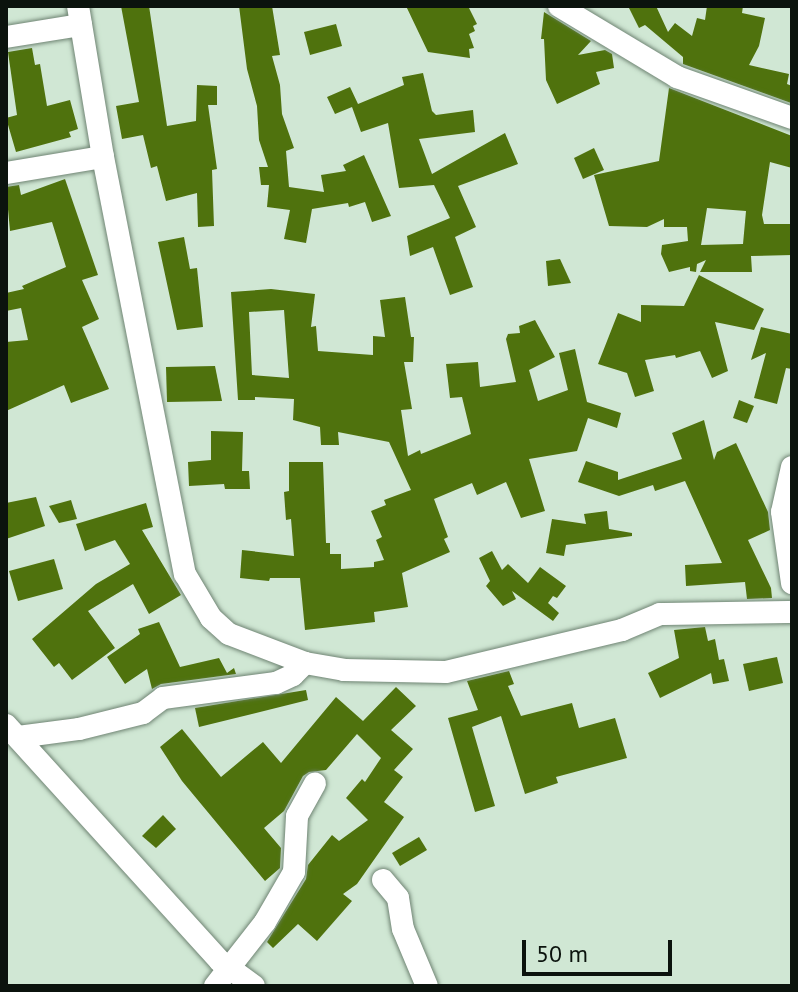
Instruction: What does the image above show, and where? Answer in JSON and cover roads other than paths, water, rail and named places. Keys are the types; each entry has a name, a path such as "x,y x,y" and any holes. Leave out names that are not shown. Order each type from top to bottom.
{"street":[{"path":"559,6 677,77 792,118"},
{"path":"6,37 80,16 103,157 185,574 211,618 229,634 305,663 344,670 446,672 622,630 660,614 792,612"},
{"path":"6,173 103,157"},
{"path":"792,467 782,512 792,583"},
{"path":"12,731 79,729 143,713 163,698 276,683 293,675 305,663"},
{"path":"12,731 220,961 254,986"},
{"path":"215,986 228,965 265,922 294,872 297,816 315,784"},
{"path":"383,880 398,898 403,929 427,986"}]}
